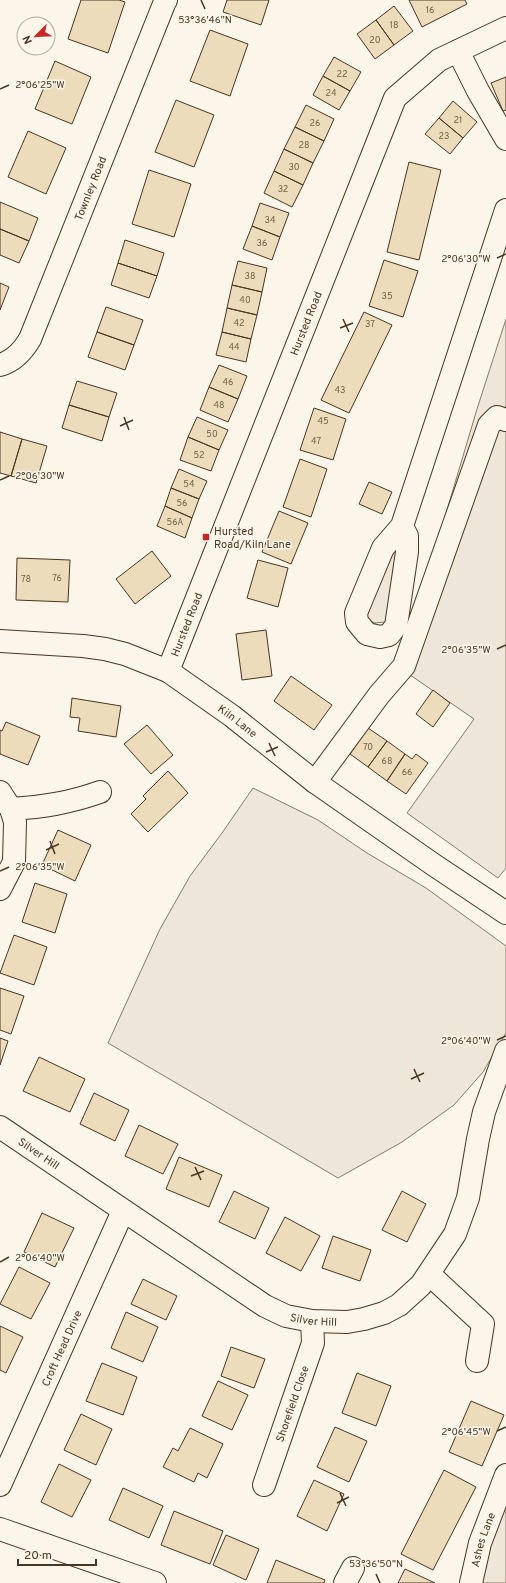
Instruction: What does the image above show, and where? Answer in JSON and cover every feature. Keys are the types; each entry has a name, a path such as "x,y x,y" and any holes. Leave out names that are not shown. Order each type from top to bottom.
{"street":[{"name":"Townley Road","path":"0,365 7,363 22,352 30,339 166,0"},
{"name":"Hursted Road","path":"168,670 395,98 439,60 506,28"},
{"path":"458,51 478,91 506,139"},
{"path":"402,526 506,210"},
{"path":"316,782 379,695 404,666 489,424 497,417 506,420"},
{"name":"Kiln Lane","path":"0,641 83,646 105,649 125,654 168,670 232,716 316,782 434,865 506,913"},
{"path":"0,889 14,862 15,822 6,800 59,804 77,800 100,792"},
{"name":"Silver Hill","path":"0,1127 265,1306 286,1316 312,1322 348,1322 384,1313 399,1305 421,1285 456,1234 468,1198 484,1112 499,1091 506,1051"},
{"name":"Croft Head Drive","path":"0,1484 123,1211"},
{"path":"429,1274 483,1324 477,1361"},
{"name":"Shorefield Close","path":"264,1485 313,1343 312,1322"},
{"name":"Ashes Lane","path":"471,1583 480,1543 506,1475"},
{"path":"0,1529 155,1583"}],"shaded area":[{"path":"506,319 506,868 498,878 407,813 474,719 400,668 477,409"},
{"path":"398,545 386,622 374,623 367,619 367,616 393,548"},
{"path":"253,788 318,820 367,853 426,888 506,946 506,1033 483,1072 454,1105 402,1142 338,1178 108,1043 160,929 190,876"},
{"path":"506,1494 506,1583 477,1583"}],"building":[{"path":"81,0 119,0 125,2 108,53 68,39"},
{"path":"227,0 269,0 261,25 223,12"},
{"path":"409,0 465,0 467,4 422,27"},
{"path":"394,6 413,31 394,45 376,20"},
{"path":"376,20 394,45 375,59 357,34"},
{"path":"210,30 248,44 230,96 190,81"},
{"path":"334,57 361,72 350,91 323,76"},
{"path":"55,61 91,77 72,124 35,109"},
{"path":"323,76 350,91 339,110 313,95"},
{"path":"506,77 506,110 503,111 491,83"},
{"path":"176,100 214,115 194,167 155,152"},
{"path":"453,101 477,122 463,138 439,118"},
{"path":"306,105 334,119 324,141 295,127"},
{"path":"439,118 463,138 450,154 425,134"},
{"path":"295,127 324,141 313,163 284,149"},
{"path":"28,131 66,148 46,194 8,177"},
{"path":"284,149 313,163 303,185 274,171"},
{"path":"409,162 441,170 419,260 387,252"},
{"path":"149,170 191,184 174,237 132,224"},
{"path":"274,171 303,185 292,207 264,193"},
{"path":"0,202 38,218 29,241 0,229"},
{"path":"260,203 289,213 280,237 252,226"},
{"path":"252,226 280,237 272,260 243,249"},
{"path":"0,229 29,241 19,263 0,255"},
{"path":"125,240 164,253 157,276 118,263"},
{"path":"384,260 418,271 403,317 369,306"},
{"path":"238,261 267,268 262,292 232,285"},
{"path":"118,263 157,276 149,298 111,285"},
{"path":"0,283 9,287 0,310"},
{"path":"232,285 262,292 257,315 227,308"},
{"path":"106,307 143,320 134,345 97,332"},
{"path":"227,308 257,315 251,339 222,332"},
{"path":"364,312 392,325 349,413 321,400"},
{"path":"97,332 134,345 125,370 88,357"},
{"path":"222,332 251,339 246,362 216,355"},
{"path":"219,365 247,376 238,399 209,387"},
{"path":"77,381 117,393 109,417 69,405"},
{"path":"209,387 238,399 228,422 200,410"},
{"path":"69,405 109,417 102,441 62,428"},
{"path":"314,408 346,419 333,460 300,450"},
{"path":"197,417 228,430 219,450 188,437"},
{"path":"0,432 22,439 11,476 0,473"},
{"path":"188,437 219,450 211,471 180,460"},
{"path":"22,439 47,446 36,483 11,476"},
{"path":"300,459 327,469 311,517 283,507"},
{"path":"179,469 207,481 199,499 171,488"},
{"path":"369,482 392,492 382,514 359,504"},
{"path":"171,488 199,499 192,518 165,506"},
{"path":"165,506 192,518 185,538 157,526"},
{"path":"279,511 308,523 291,564 262,552"},
{"path":"152,551 171,576 135,604 116,579"},
{"path":"17,558 70,560 68,602 16,600"},
{"path":"258,560 288,568 278,607 247,598"},
{"path":"266,630 272,676 242,680 236,634"},
{"path":"291,676 332,705 314,730 274,701"},
{"path":"433,690 450,703 433,727 416,714"},
{"path":"72,698 121,706 116,737 78,731 80,718 70,717"},
{"path":"6,722 40,736 28,765 0,754 0,730 2,731"},
{"path":"147,725 173,755 151,774 124,744"},
{"path":"368,728 387,741 368,767 350,754"},
{"path":"387,741 405,754 387,781 368,767"},
{"path":"405,754 412,759 416,754 428,763 406,794 387,781"},
{"path":"168,771 188,793 148,832 131,814 146,799 143,796"},
{"path":"58,830 91,845 75,881 42,865"},
{"path":"35,883 67,894 55,933 22,922"},
{"path":"14,935 47,947 34,985 0,973"},
{"path":"0,988 24,996 11,1034 0,1030"},
{"path":"0,1038 8,1041 0,1065"},
{"path":"39,1057 85,1079 70,1112 23,1091"},
{"path":"94,1093 129,1110 115,1141 80,1124"},
{"path":"139,1125 178,1144 163,1174 125,1156"},
{"path":"179,1157 222,1175 209,1207 166,1189"},
{"path":"234,1191 269,1208 255,1239 219,1222"},
{"path":"402,1191 426,1204 407,1242 382,1230"},
{"path":"42,1213 74,1228 55,1267 24,1252"},
{"path":"285,1217 320,1236 301,1271 266,1253"},
{"path":"333,1236 371,1250 360,1281 322,1268"},
{"path":"19,1267 50,1283 31,1319 0,1304"},
{"path":"143,1279 177,1296 166,1320 131,1304"},
{"path":"126,1312 158,1327 143,1362 111,1348"},
{"path":"0,1326 23,1337 6,1373 0,1370"},
{"path":"231,1347 265,1359 254,1388 221,1376"},
{"path":"102,1363 137,1377 123,1415 86,1401"},
{"path":"357,1373 391,1386 376,1426 342,1413"},
{"path":"218,1381 248,1395 232,1430 202,1416"},
{"path":"471,1401 504,1415 482,1466 449,1452"},
{"path":"81,1414 112,1429 96,1465 64,1450"},
{"path":"335,1427 367,1441 349,1482 317,1467"},
{"path":"190,1428 223,1444 207,1478 198,1473 194,1482 163,1467 173,1448 178,1451"},
{"path":"59,1464 91,1480 72,1517 41,1502"},
{"path":"444,1470 476,1487 433,1570 401,1554"},
{"path":"314,1480 344,1494 327,1531 297,1516"},
{"path":"123,1488 163,1506 149,1538 109,1520"},
{"path":"174,1511 223,1531 210,1564 161,1545"},
{"path":"226,1535 259,1549 246,1580 213,1565"},
{"path":"276,1560 325,1580 324,1583 267,1583"},
{"path":"405,1569 435,1583 398,1583"}],"place":[{"name":"Hursted Road/Kiln Lane","path":"206,537"}]}
